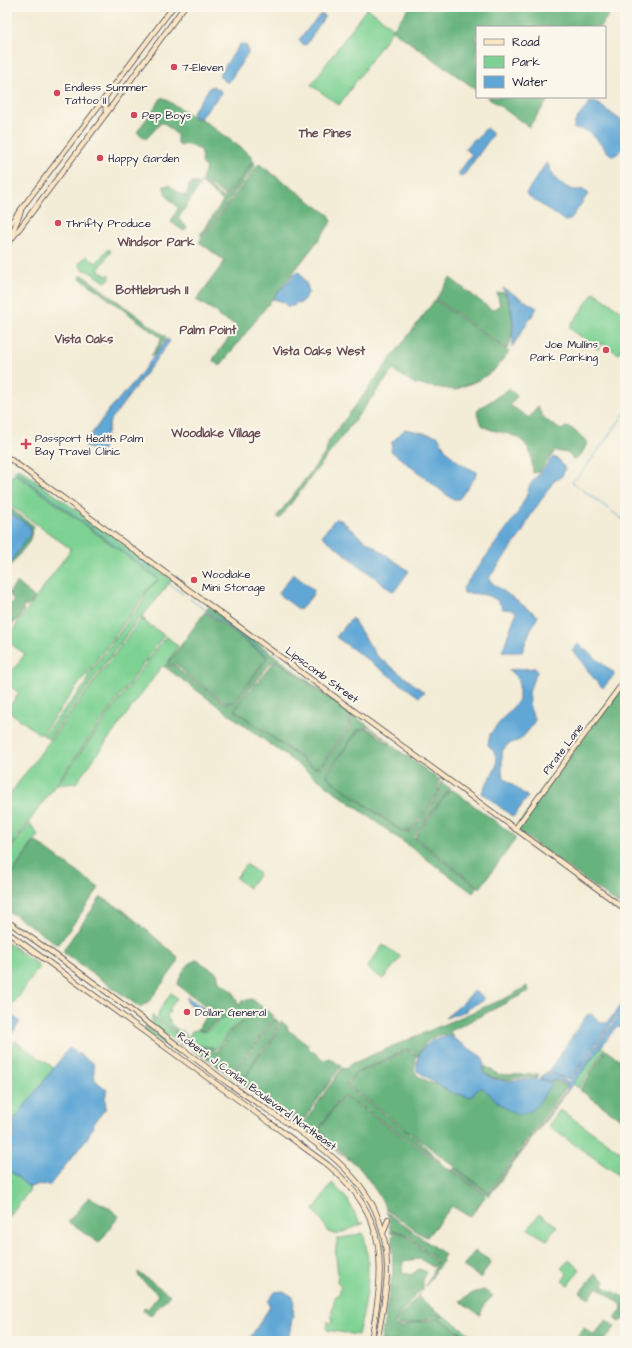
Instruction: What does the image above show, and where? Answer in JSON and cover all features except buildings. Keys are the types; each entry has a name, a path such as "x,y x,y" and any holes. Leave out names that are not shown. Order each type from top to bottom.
{"main road":[{"path":"7,228 173,7"},
{"path":"8,244 184,7"},
{"path":"104,116 105,99"},
{"path":"100,106 104,116"},
{"path":"8,244 22,208"},
{"name":"Lipscomb Street","path":"7,457 625,909"},
{"name":"Pirate Lane","path":"515,829 625,680"},
{"name":"Robert J Conlan Boulevard Northeast","path":"7,921 341,1164 351,1174 368,1196 384,1232 388,1259 388,1274 377,1341"},
{"name":"Robert J Conlan Boulevard Northeast","path":"7,932 328,1165 345,1181 367,1213 378,1246 381,1283 371,1341"},
{"path":"384,1232 388,1219"}],"green space":[{"path":"410,7 596,7 599,9 614,7 601,26 476,26 476,89 392,30"},
{"path":"367,8 394,28 339,105 311,85"},
{"path":"162,97 195,118 200,118 252,156 253,159 251,164 226,196 202,180 206,168 202,163 201,150 187,144 180,146 177,141 177,135 164,123 161,123 146,139 137,132"},
{"path":"488,98 549,98 529,127"},
{"path":"254,161 255,166 202,236 200,235 223,201 200,182 203,182 222,197 227,197"},
{"path":"259,164 329,215 332,221 220,366 213,361 214,358 237,327 219,317 218,313 196,300 225,261 199,242"},
{"path":"192,183 198,183 200,185 178,219 187,227 184,231 171,222 178,208 167,196 164,186 169,185 182,195 187,195 189,185"},
{"path":"108,249 111,251 98,270 107,276 110,274 109,276 111,278 105,282 94,274 81,268 79,263 86,256 96,263"},
{"path":"82,275 166,337 154,355 151,356 162,339 80,278"},
{"path":"450,278 492,310 500,305 497,293 504,292 510,305 512,320 512,336 507,349 436,299"},
{"path":"594,292 625,314 625,344 618,354 602,343 598,349 569,328"},
{"path":"435,300 509,352 494,370 481,379 455,390 415,384 393,370 279,519 277,516 326,452 328,442"},
{"path":"509,389 517,396 510,405 529,418 538,406 541,414 550,423 561,430 566,427 571,428 588,442 581,455 574,460 568,453 555,451 539,472 533,473 532,460 528,448 523,441 509,434 489,429 480,422 479,419 477,410"},
{"path":"18,468 172,580 142,617 146,621 139,618 49,739 43,735 86,684 88,675 144,600 146,592 159,579 15,472"},
{"path":"14,473 158,579 145,592 142,599 41,735 7,710 19,693 7,684 7,678 25,654 7,641 7,638 71,549 7,503 7,483"},
{"path":"7,506 34,526 29,542 7,570 7,567 25,541 7,522"},
{"path":"17,582 35,598 28,606 22,607 24,610 19,619 7,628 7,604 14,601 9,593"},
{"path":"209,606 392,744 368,726 358,730 326,773 329,779 402,832 411,832 440,793 439,786 441,782 451,789 447,792 413,837 477,887 473,893 165,667 167,664 170,666 176,666 185,675 224,703 235,703 268,657 206,611","holes":["277,660 353,715 351,727 321,767 314,768 234,710 270,663"]},
{"path":"205,612 267,657 234,702 225,702 186,674 176,664 170,665 168,663"},
{"path":"141,619 164,635 7,852 7,798"},
{"path":"166,636 178,646 165,667 162,666 76,783 57,785"},
{"path":"277,661 352,715 349,720 350,726 320,766 314,767 235,710 272,664"},
{"path":"625,681 625,909 515,829"},
{"path":"367,728 440,780 437,786 439,792 410,831 402,831 329,778 327,774 358,731"},
{"path":"453,790 515,836 515,840 480,888 415,837 448,792"},
{"path":"30,823 38,835 7,880 7,854"},
{"path":"35,841 99,888 59,944 55,943 15,915 7,912 7,882"},
{"path":"246,864 259,874 249,888 236,878"},
{"path":"101,897 123,910 178,957 176,965 147,1004 144,1004 141,1008 63,952"},
{"path":"7,942 40,966 15,1002 11,1004 7,1001"},
{"path":"383,945 401,957 383,979 367,968"},
{"path":"197,960 217,973 219,981 233,992 239,1006 242,1001 252,999 272,1015 273,1020 234,1071 230,1072 192,1050 194,1046 213,1048 216,1053 230,1031 245,1020 240,1014 234,1014 220,1019 204,1031 198,1029 210,1009 178,985 180,977 187,966"},
{"path":"527,986 529,991 449,1032 455,1037 443,1034 432,1038 423,1046 418,1057 413,1051 407,1049 356,1073 346,1083 346,1085 419,1141 441,1162 351,1099 342,1095 318,1130 323,1133 325,1141 350,1160 299,1124 306,1120 342,1068 345,1069 349,1065 508,997"},
{"path":"171,993 177,998 169,1009 170,1013 167,1013 168,1020 171,1021 169,1023 181,1032 182,1030 189,1041 158,1018 159,1011"},
{"path":"231,1015 239,1016 243,1020 229,1030 216,1050 213,1047 193,1043 189,1037 192,1031 197,1030 205,1032 222,1019"},
{"path":"152,1016 189,1042 182,1045 152,1024"},
{"path":"274,1018 279,1022 269,1044 258,1054 242,1084 216,1065 229,1073 235,1072 274,1021"},
{"path":"281,1022 287,1026 288,1030 309,1045 308,1048 324,1060 330,1058 341,1066 304,1119 298,1123 243,1086 245,1078 259,1055 270,1045"},
{"path":"145,1026 173,1044 179,1051 175,1052 144,1030"},
{"path":"15,1041 54,1068 7,1129 7,1052"},
{"path":"601,1047 605,1049 579,1088 573,1084"},
{"path":"408,1050 416,1056 414,1070 418,1076 433,1084 435,1083 452,1093 471,1097 479,1088 483,1088 512,1112 536,1106 554,1080 567,1086 488,1192 347,1084 356,1074"},
{"path":"606,1050 625,1063 625,1122 580,1090"},
{"path":"485,1066 499,1075 539,1074 537,1078 530,1077 503,1079 490,1076 484,1072"},
{"path":"565,1092 566,1093 489,1196 452,1170 455,1168 489,1193"},
{"path":"342,1097 350,1100 484,1194 485,1197 470,1217 452,1206 427,1237 388,1211 362,1171 346,1155 326,1139 324,1133 319,1130"},
{"path":"559,1111 562,1111 625,1155 625,1169 620,1176 548,1126"},
{"path":"11,1172 30,1187 29,1191 7,1220 7,1186 12,1180 7,1175"},
{"path":"332,1183 347,1199 360,1223 364,1223 336,1235 329,1232 314,1210"},
{"path":"89,1197 108,1207 119,1216 99,1243 68,1222"},
{"path":"386,1212 445,1255 426,1286 438,1261 408,1235 394,1230 391,1234 390,1219"},
{"path":"539,1214 557,1226 547,1240 528,1229"},
{"path":"394,1231 407,1236 437,1262 433,1267 420,1259 403,1261 402,1272 411,1275 419,1269 427,1272 423,1280 423,1290 417,1293 393,1323 400,1328 418,1322 440,1319 472,1341 381,1341 393,1271 392,1238"},
{"path":"363,1233 368,1259 368,1284 358,1335 327,1330 328,1321 330,1323 333,1320 331,1316 335,1297 339,1294 341,1286 337,1282 338,1271 336,1244 338,1239"},
{"path":"475,1251 491,1261 481,1278 463,1266"},
{"path":"569,1260 580,1269 568,1285 562,1281 567,1274 561,1268"},
{"path":"138,1272 170,1295 150,1316 143,1310 144,1307 148,1309 159,1295 139,1277"},
{"path":"595,1274 605,1281 603,1286 625,1298 625,1319 618,1322 615,1319 622,1309 621,1304 597,1287 589,1299 580,1292"},
{"path":"484,1290 493,1296 484,1305 480,1315 460,1301 473,1293"},
{"path":"421,1293 418,1297 445,1317 432,1315 427,1319 400,1326 395,1322"},
{"path":"432,1315 445,1317 480,1341 475,1341 440,1318 427,1319"},
{"path":"606,1320 615,1327 604,1341 592,1339 576,1341 578,1335 584,1328 594,1335"}],"water":[{"path":"322,14 325,16 306,45 302,44 299,40"},
{"path":"240,44 247,46 248,53 230,80 228,82 224,81 219,75"},
{"path":"213,86 221,91 220,95 200,118 195,118 192,113 210,87"},
{"path":"594,101 625,123 625,137 623,146 618,154 613,156 592,134 581,129 574,129 577,118 589,103"},
{"path":"486,128 492,133 492,136 463,176 460,177 458,174 472,154 465,149 473,140 477,139"},
{"path":"547,162 551,172 560,184 569,189 587,191 588,194 570,220 565,221 526,193"},
{"path":"299,272 307,285 309,292 300,304 296,302 294,306 290,306 288,308 284,302 273,299 295,273"},
{"path":"503,288 537,308 512,347 513,331 511,309 507,295"},
{"path":"167,339 170,341 110,421 101,452 85,447 86,442 108,411 136,380"},
{"path":"405,429 438,436 449,454 464,466 477,472 474,479 459,499 452,499 391,451 392,442"},
{"path":"553,457 558,459 565,468 562,476 553,482 529,518 522,533 489,578 492,583 538,616 529,633 522,652 502,652 516,613 514,610 503,609 492,597 482,594 464,593 463,588 517,514 526,497 530,485"},
{"path":"7,511 30,526 31,533 7,567"},
{"path":"335,519 341,520 359,536 409,571 396,589 392,591 322,536"},
{"path":"293,574 314,590 312,596 300,610 278,594"},
{"path":"352,618 377,656 424,692 419,697 336,637"},
{"path":"578,644 615,674 603,688 572,651"},
{"path":"535,668 537,672 531,685 529,701 535,720 520,740 508,744 502,751 502,773 505,779 528,797 513,817 482,793 497,764 494,752 488,745 490,734 519,700 519,680 509,670"},
{"path":"474,991 483,997 483,1001 467,1008 466,1011 445,1018 461,1005"},
{"path":"187,997 205,1009 205,1012 203,1013 187,1002"},
{"path":"625,1000 625,1005 569,1080 548,1072 587,1015 591,1014 602,1023 607,1023"},
{"path":"625,1008 625,1022 621,1028 617,1026 566,1093 568,1085 555,1079 552,1082 540,1078 546,1073 556,1075 567,1082 570,1081"},
{"path":"7,1011 20,1022 11,1035 7,1034"},
{"path":"450,1036 482,1057 484,1061 483,1072 492,1078 509,1081 536,1079 544,1080 552,1084 534,1108 524,1114 511,1111 504,1107 483,1088 479,1088 471,1097 452,1093 417,1071 418,1058 424,1048 433,1040"},
{"path":"69,1048 93,1063 95,1080 107,1090 105,1098 106,1108 94,1123 88,1137 49,1186 40,1184 30,1187 11,1172 7,1175 7,1129"},
{"path":"283,1291 292,1296 294,1299 288,1341 248,1341 270,1307 268,1301 275,1292"}],"waterway":[{"path":"625,413 583,471 572,482 625,521"},
{"path":"7,465 160,577"},
{"path":"167,582 183,594"},
{"path":"190,599 267,654"}],"place":[{"name":"7-Eleven","path":"174,67"},
{"name":"Endless Summer Tattoo II","path":"57,93"},
{"name":"Pep Boys","path":"134,115"},
{"name":"Happy Garden","path":"100,158"},
{"name":"Thrifty Produce","path":"58,223"},
{"name":"Joe Mullins Park Parking","path":"606,350"},
{"name":"Passport Health Palm Bay Travel Clinic","path":"26,444"},
{"name":"Woodlake Mini Storage","path":"194,580"},
{"name":"Dollar General","path":"187,1012"}],"district":[{"name":"The Pines","path":"325,133"},
{"name":"Windsor Park","path":"156,242"},
{"name":"Bottlebrush II","path":"152,290"},
{"name":"Palm Point","path":"208,330"},
{"name":"Vista Oaks","path":"84,339"},
{"name":"Vista Oaks West","path":"319,351"},
{"name":"Woodlake Village","path":"216,433"}]}
